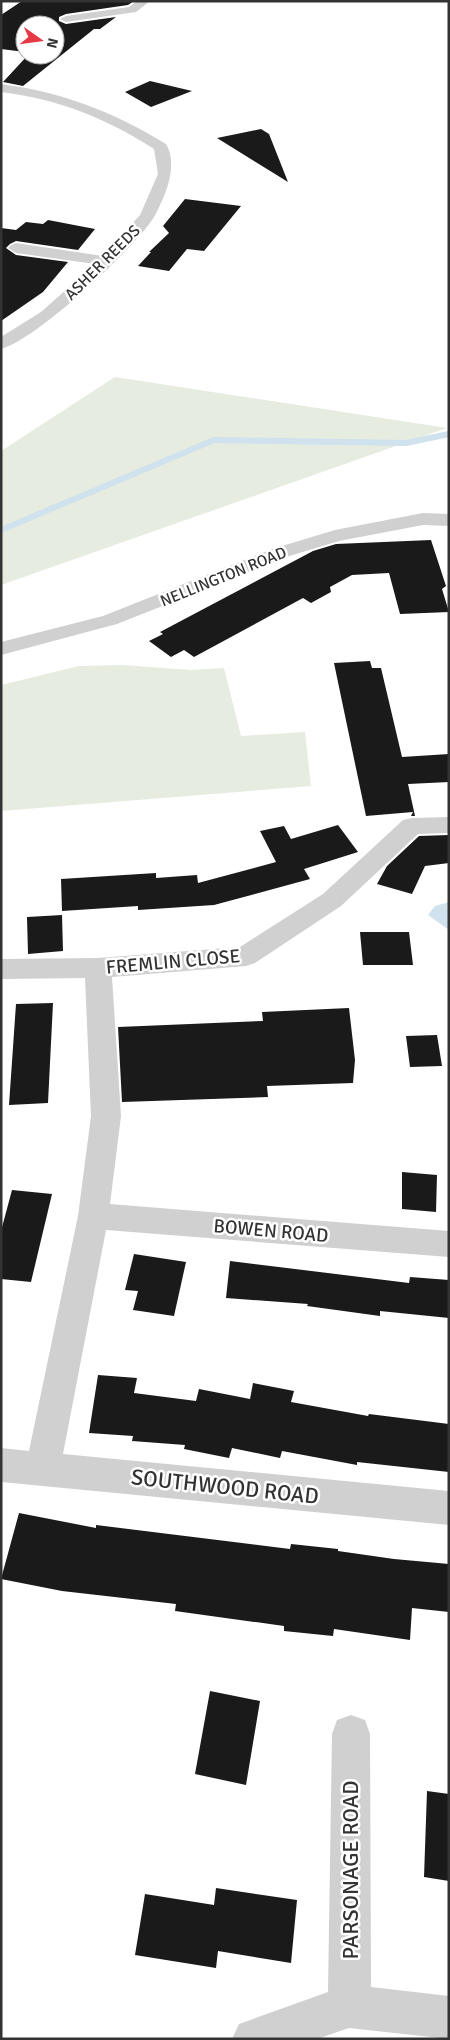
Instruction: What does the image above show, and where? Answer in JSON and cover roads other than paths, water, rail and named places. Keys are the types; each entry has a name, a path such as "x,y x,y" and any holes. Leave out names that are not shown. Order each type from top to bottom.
{"street":[{"path":"66,19 132,10 145,1"},
{"name":"ASHER REEDS","path":"1,88 33,91 78,104 121,121 161,147 165,174 147,216 107,261 47,315 1,344"},
{"path":"16,248 107,261"},
{"name":"NELLINGTON ROAD","path":"1,649 110,620 278,553 334,536 423,519 449,520"},
{"name":"FREMLIN CLOSE","path":"1,969 98,968 246,956 332,900 412,826 449,825"},
{"path":"43,1468 93,1216 106,1116 98,968"},
{"name":"BOWEN ROAD","path":"93,1216 449,1244"},
{"name":"SOUTHWOOD ROAD","path":"1,1465 449,1508"},
{"name":"PARSONAGE ROAD","path":"349,2006 351,1734"},
{"path":"254,2039 349,2006 449,2018"}],"water":[{"path":"449,902 449,930 428,915 435,906"}],"waterway":[{"path":"1,530 214,440 406,443 449,434"}]}
